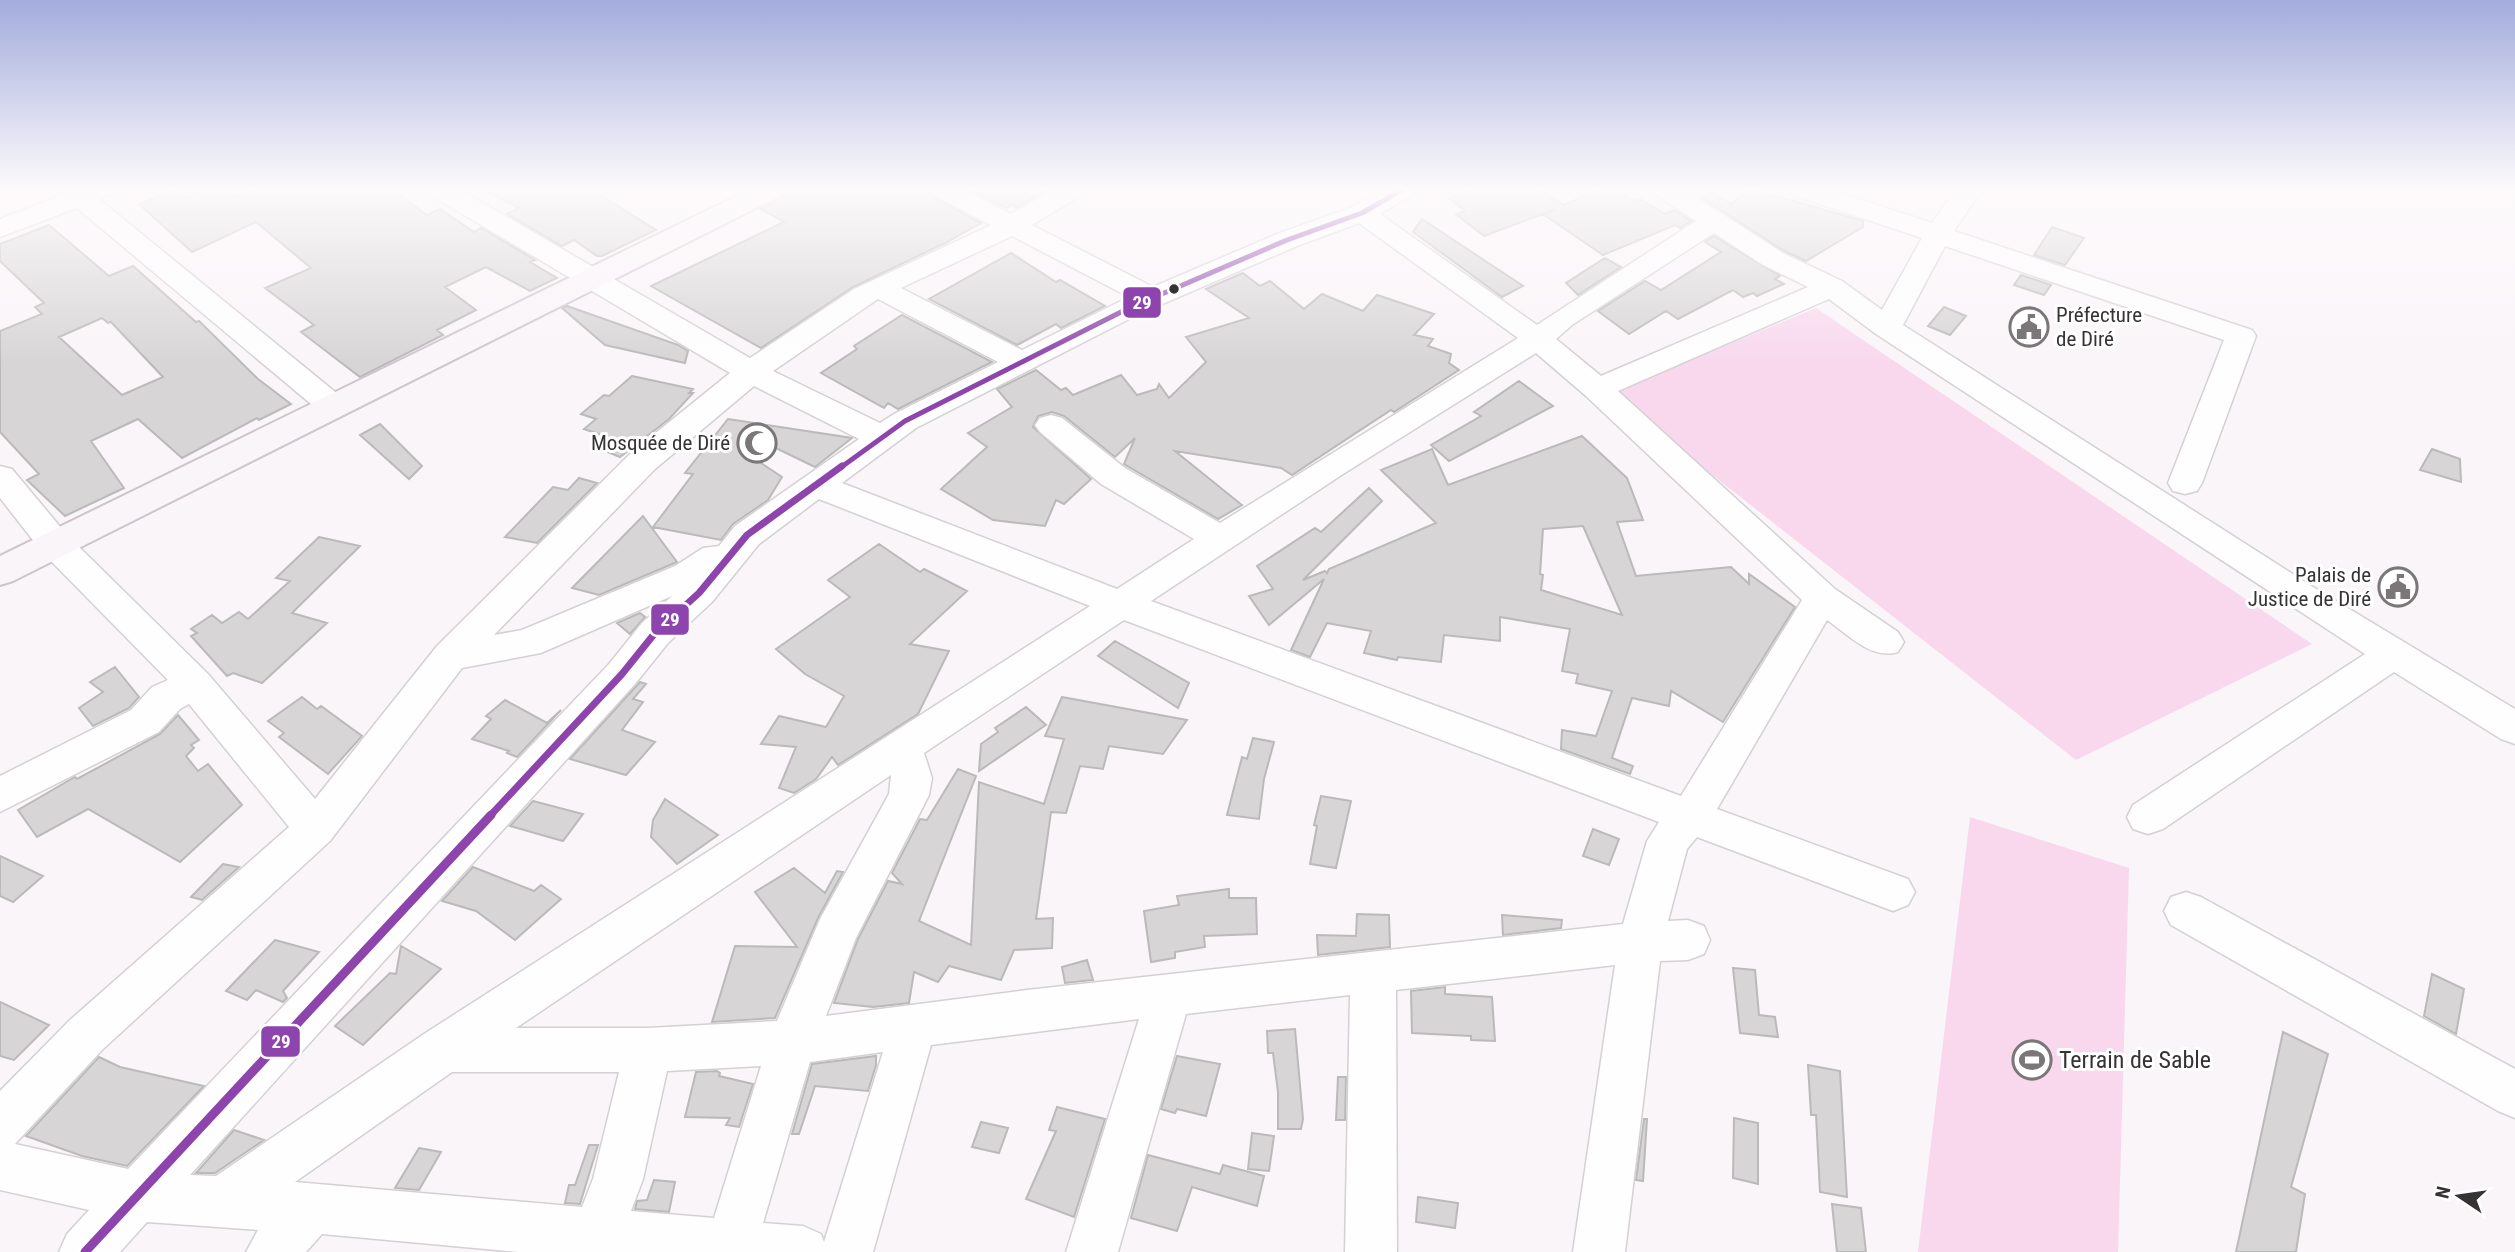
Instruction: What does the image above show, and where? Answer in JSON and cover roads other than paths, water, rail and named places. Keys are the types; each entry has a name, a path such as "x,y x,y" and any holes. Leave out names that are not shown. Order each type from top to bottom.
{"main road":[{"path":"0,572 656,246"}],"street":[{"path":"154,246 334,407"},
{"path":"540,246 751,372 882,437"},
{"path":"0,1126 86,1035 315,829 450,656 643,461 751,372 878,288 966,246"},
{"path":"1053,246 1152,298"},
{"path":"450,656 528,643 688,575 905,421 1152,298 1272,246"},
{"path":"1409,246 1538,339 1597,389 1822,597 1885,642"},
{"path":"224,1201 441,1050 1120,604 1538,339 1562,319 1674,246"},
{"path":"1753,246 1773,260 1832,287 1887,328 2393,654 2515,728"},
{"path":"1887,328 1931,246"},
{"path":"1975,246 2241,336 2185,483"},
{"path":"1597,389 1832,287"},
{"path":"878,288 1023,362"},
{"path":"1051,425 1113,476 1221,539"},
{"path":"0,477 19,497 54,544 195,684 315,829"},
{"path":"815,485 1120,604 1893,892"},
{"path":"85,1252 622,674 655,633 699,593 747,535"},
{"path":"1599,1252 1640,942 1668,841 1691,816 1822,597"},
{"path":"2148,817 2393,654"},
{"path":"0,795 145,721 166,698 195,684"},
{"path":"731,1245 792,1042 836,933 909,795 912,778 902,747"},
{"path":"2186,911 2515,1095"},
{"path":"441,1050 648,1050 792,1042 1169,995 1640,942 1688,940"},
{"path":"1371,1252 1373,972"},
{"path":"1093,1252 1169,995"},
{"path":"847,1252 914,1025"},
{"path":"593,1243 618,1179 648,1050"},
{"path":"0,1165 135,1196 311,1208 593,1243 731,1245 803,1252"},
{"path":"272,1252 311,1208"}],"place":[{"name":"Préfecture de Diré","path":"2029,327"},
{"name":"Mosquée de Diré","path":"757,443"},
{"name":"Palais de Justice de Diré","path":"2398,587"},
{"name":"Terrain de Sable","path":"2032,1060"}]}
